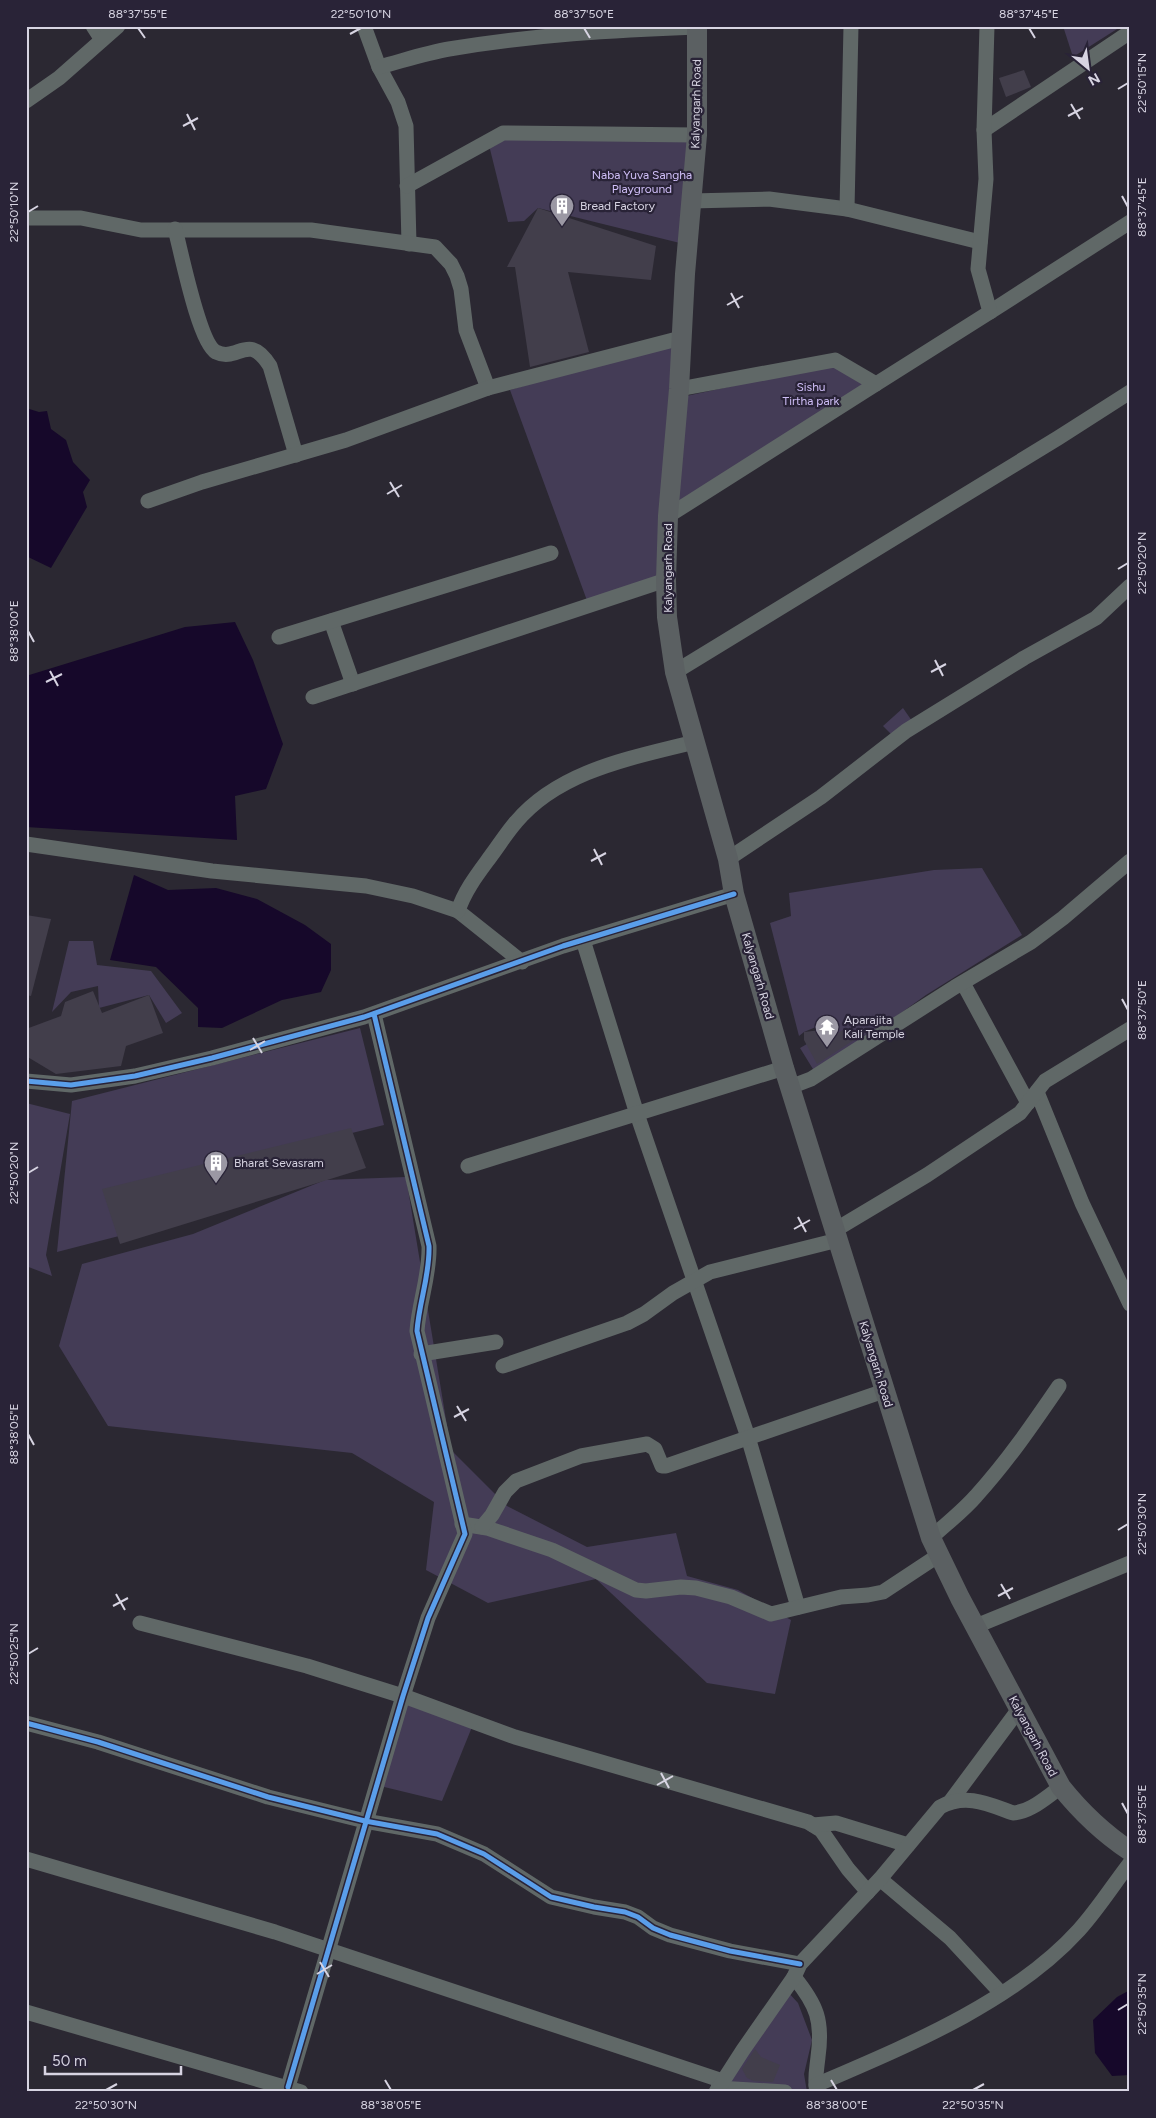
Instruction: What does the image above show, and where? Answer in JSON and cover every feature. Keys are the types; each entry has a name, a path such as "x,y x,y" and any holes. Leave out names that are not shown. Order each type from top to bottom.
{"main road":[{"name":"Kalyangarh Road","path":"697,27 697,136 668,516 666,580 668,617 675,672 728,859 734,894 787,1078 884,1391 935,1547 1060,1787 1078,1809 1113,1840 1130,1851"}],"street":[{"path":"93,26 102,40"},
{"path":"26,101 59,78 118,26"},
{"path":"364,26 379,67 398,102 406,126 409,244"},
{"path":"847,209 851,26"},
{"path":"987,26 984,130 986,179 978,269 990,312"},
{"path":"379,67 447,50 508,41 606,30 697,27"},
{"path":"984,130 1130,32"},
{"path":"407,186 503,133 697,136"},
{"path":"691,201 769,199 847,209 980,242"},
{"path":"26,218 81,218 141,230 311,230 435,247 451,264 462,289 466,330 488,388"},
{"path":"668,516 1130,222"},
{"path":"175,229 199,323 207,344 216,352 224,354 250,349 258,351 264,356 270,366 296,455"},
{"path":"148,501 202,482 346,440 488,388 681,338"},
{"path":"679,389 834,360 876,384"},
{"path":"675,672 1050,443 1130,392"},
{"path":"278,637 551,553"},
{"path":"312,697 666,580"},
{"path":"728,859 821,797 906,731 1024,658 1096,618 1130,586"},
{"path":"331,621 353,684"},
{"path":"458,911 462,898 476,876 516,821 544,796 579,775 628,759 694,742"},
{"path":"26,844 212,871 366,886 413,896 458,911 522,962"},
{"path":"468,1166 638,1114 787,1078 811,1079 1031,942 1063,918 1130,861"},
{"path":"26,1081 71,1085 135,1076 212,1058 374,1014 582,940 734,894"},
{"path":"582,940 638,1114 748,1437 798,1607"},
{"path":"963,983 1032,1098 1130,1304"},
{"path":"26,2012 294,2090 327,1949 403,1696 428,1618 465,1534 417,1331 418,1314 428,1269 429,1246 374,1014"},
{"path":"503,1366 627,1323 644,1314 673,1292 710,1272 837,1235 1020,1113 1046,1081 1130,1029"},
{"path":"421,1354 496,1342"},
{"path":"462,1524 482,1527 552,1550 636,1590 696,1588 731,1597 771,1614 841,1597 868,1596 883,1592 935,1547 1021,1440 1059,1386"},
{"path":"482,1527 492,1515 505,1492 516,1481 581,1456 647,1444 655,1449 662,1466 666,1466 884,1391"},
{"path":"976,1626 1130,1563"},
{"path":"140,1623 307,1666 403,1696 515,1737 813,1825 821,1830 848,1869 868,1892"},
{"path":"950,1802 1018,1709"},
{"path":"26,1723 98,1742 268,1796 366,1821 437,1834 484,1854 551,1897 625,1912 638,1917 653,1928 670,1936 797,1971 818,2016 821,2035 816,2088"},
{"path":"719,2087 797,1971 880,1879 940,1807 950,1802 979,1800 1014,1814 1020,1813 1032,1807 1060,1787"},
{"path":"813,1825 836,1823 908,1845"},
{"path":"26,1859 158,1896 327,1949 719,2087 785,2092"},
{"path":"816,2088 888,2054 985,2004 1042,1965 1079,1930 1130,1863"},
{"path":"880,1879 950,1938 1001,1994"}],"green space":[{"path":"1063,26 1113,26 1117,29 1073,57"},
{"name":"Naba Yuva Sangha Playground","path":"626,130 697,135 688,245 538,208 524,221 508,222 488,141"},
{"name":"Sishu Tirtha park","path":"681,338 677,398 831,365 866,383 670,508 666,580 589,606 510,390"},
{"path":"903,708 912,721 892,735 883,726"},
{"path":"982,868 1022,935 926,995 816,1074 800,1048 826,1033 823,1024 799,1036 770,923 791,916 789,893 934,870"},
{"path":"69,941 93,941 97,965 151,971 182,1013 166,1023 149,995 99,1008 98,986 71,992 52,1012"},
{"path":"360,1028 384,1125 109,1194 119,1236 57,1252 72,1101"},
{"path":"26,1103 70,1114 46,1255 52,1276 26,1266"},
{"path":"406,1177 451,1450 507,1506 587,1547 676,1533 687,1576 738,1590 791,1620 775,1694 707,1683 596,1579 488,1603 426,1570 434,1502 352,1453 108,1426 59,1346 82,1264 193,1234 325,1180"},
{"path":"403,1696 474,1722 442,1801 376,1785"},
{"path":"786,1990 798,2003 812,2040 804,2074 807,2092 769,2092 723,2085"}],"shaded area":[{"path":"26,408 39,412 47,411 51,429 66,440 73,462 90,480 83,492 87,507 51,568 26,556"},
{"path":"235,622 253,660 283,744 266,789 235,796 237,840 26,827 26,676 185,627"},
{"path":"134,875 168,890 216,888 257,899 305,925 331,944 331,970 321,992 282,1000 222,1028 198,1027 198,1008 156,967 110,960"},
{"path":"1130,1990 1130,2075 1112,2076 1095,2053 1093,2020 1117,1997"}],"building":[{"path":"1024,70 1031,87 1006,97 999,78"},
{"path":"538,208 656,246 651,280 568,272 589,352 530,367 515,267 507,267"},
{"path":"26,915 51,919 31,996 26,995"},
{"path":"93,991 102,1013 149,995 163,1033 126,1046 121,1066 56,1074 26,1056 26,1029 61,1016 65,1002"},
{"name":"Aparajita Kali Temple","path":"848,1028 854,1040 817,1064 804,1040 804,1032 821,1030 831,1036"},
{"name":"Bharat Sevasram","path":"351,1128 366,1168 120,1244 102,1189"},
{"path":"755,2049 761,2057 780,2065 773,2082 754,2081 747,2078 742,2069"}],"cycle path":[{"path":"26,1081 71,1085 135,1076 212,1058 364,1017 563,946 734,894"},
{"path":"288,2087 403,1696 428,1618 465,1534 417,1331 428,1267 429,1246 374,1014"},
{"path":"26,1723 98,1742 268,1797 365,1821 437,1834 484,1854 551,1897 625,1912 638,1917 653,1928 670,1935 730,1951 800,1964"}],"place":[{"name":"Bread Factory","path":"562,227"},
{"name":"Aparajita Kali Temple","path":"827,1048"},
{"name":"Bharat Sevasram","path":"216,1184"}]}
